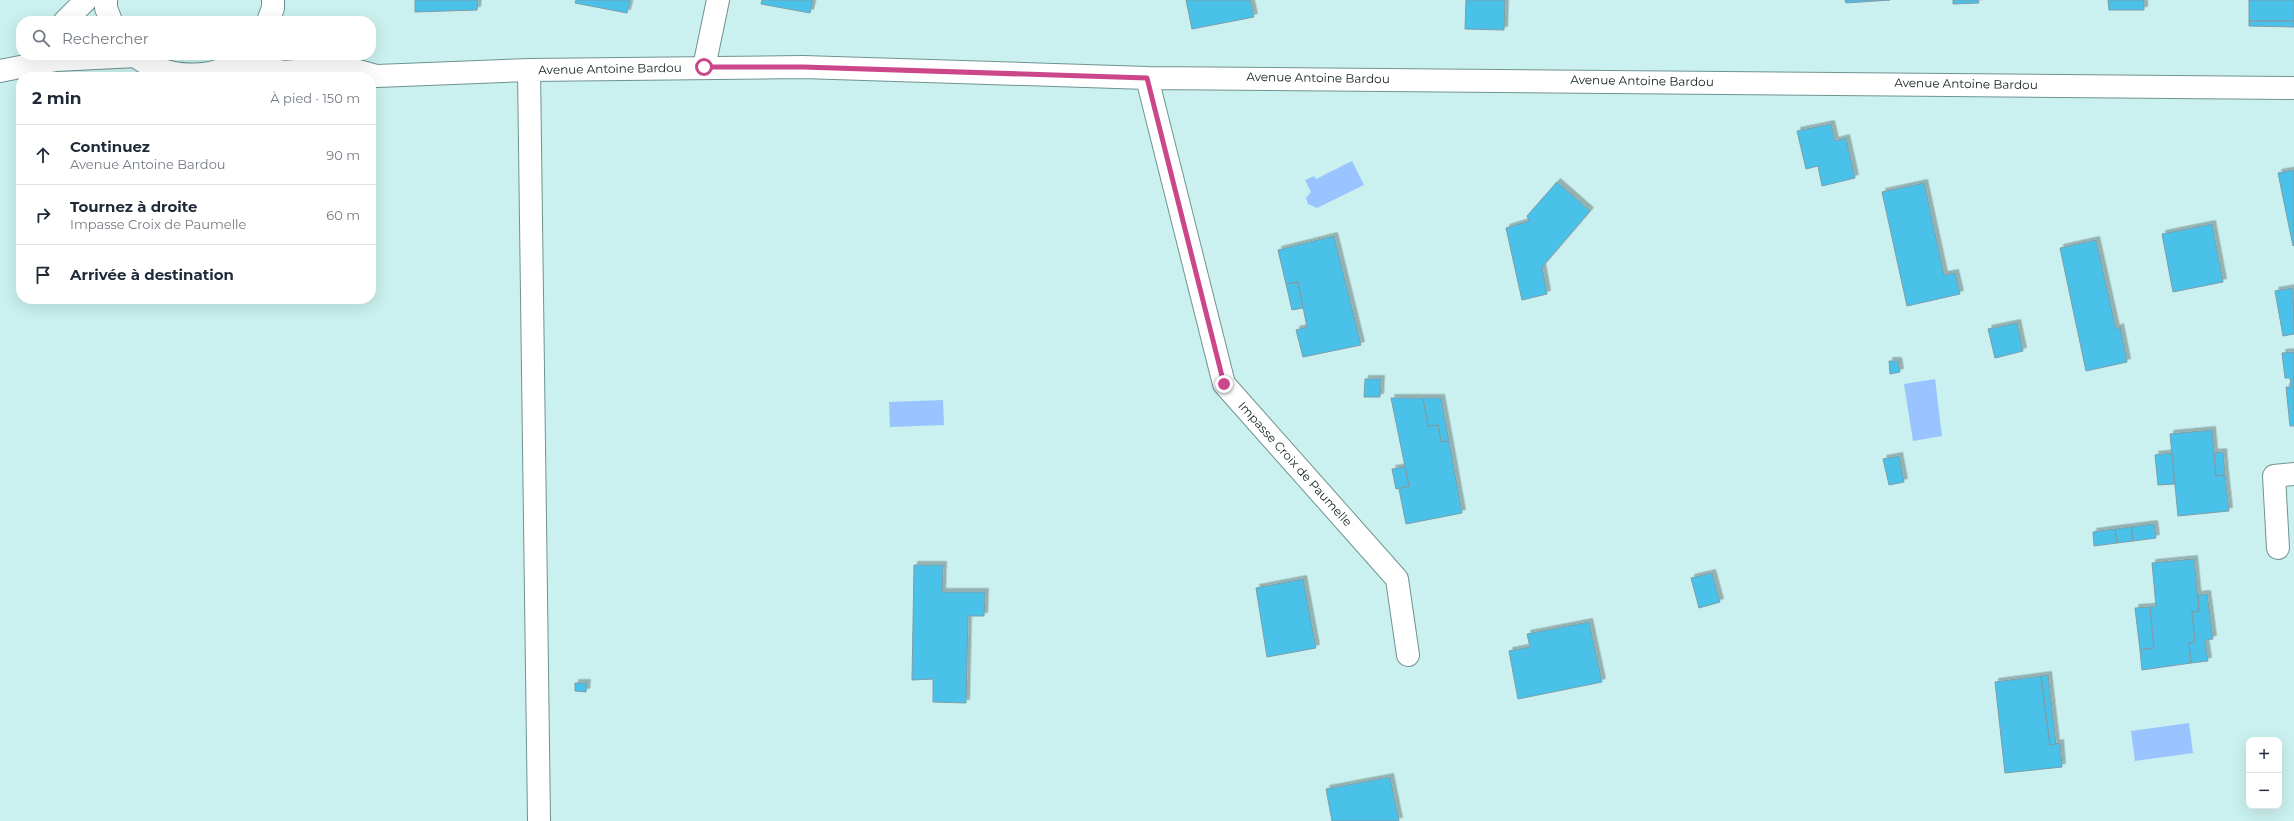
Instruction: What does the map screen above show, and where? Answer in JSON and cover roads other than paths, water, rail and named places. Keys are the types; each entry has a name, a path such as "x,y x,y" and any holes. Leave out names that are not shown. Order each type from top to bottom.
{"street":[{"path":"70,16 86,0"},
{"path":"106,0 106,8 109,16"},
{"path":"704,67 718,0"},
{"path":"0,64 16,54"},
{"path":"0,71 56,60"},
{"path":"142,60 164,72"},
{"path":"211,72 237,60"},
{"path":"247,60 284,72 344,67"},
{"path":"334,60 344,67"},
{"name":"Avenue Antoine Bardou","path":"344,67 362,72"},
{"name":"Avenue Antoine Bardou","path":"376,76 529,70 803,67 1147,78 2294,88"},
{"path":"529,70 539,821"},
{"name":"Impasse Croix de Paumelle","path":"1147,78 1224,384 1398,579 1408,655"},
{"path":"2278,548 2274,476 2294,474"}],"water":[{"path":"1352,161 1364,185 1317,208 1308,204 1306,198 1311,192 1305,180 1314,176 1316,179"},
{"path":"1935,379 1942,436 1913,441 1904,384"},
{"path":"943,400 944,425 890,427 889,402"},
{"path":"2189,723 2193,753 2135,761 2131,731"}]}
